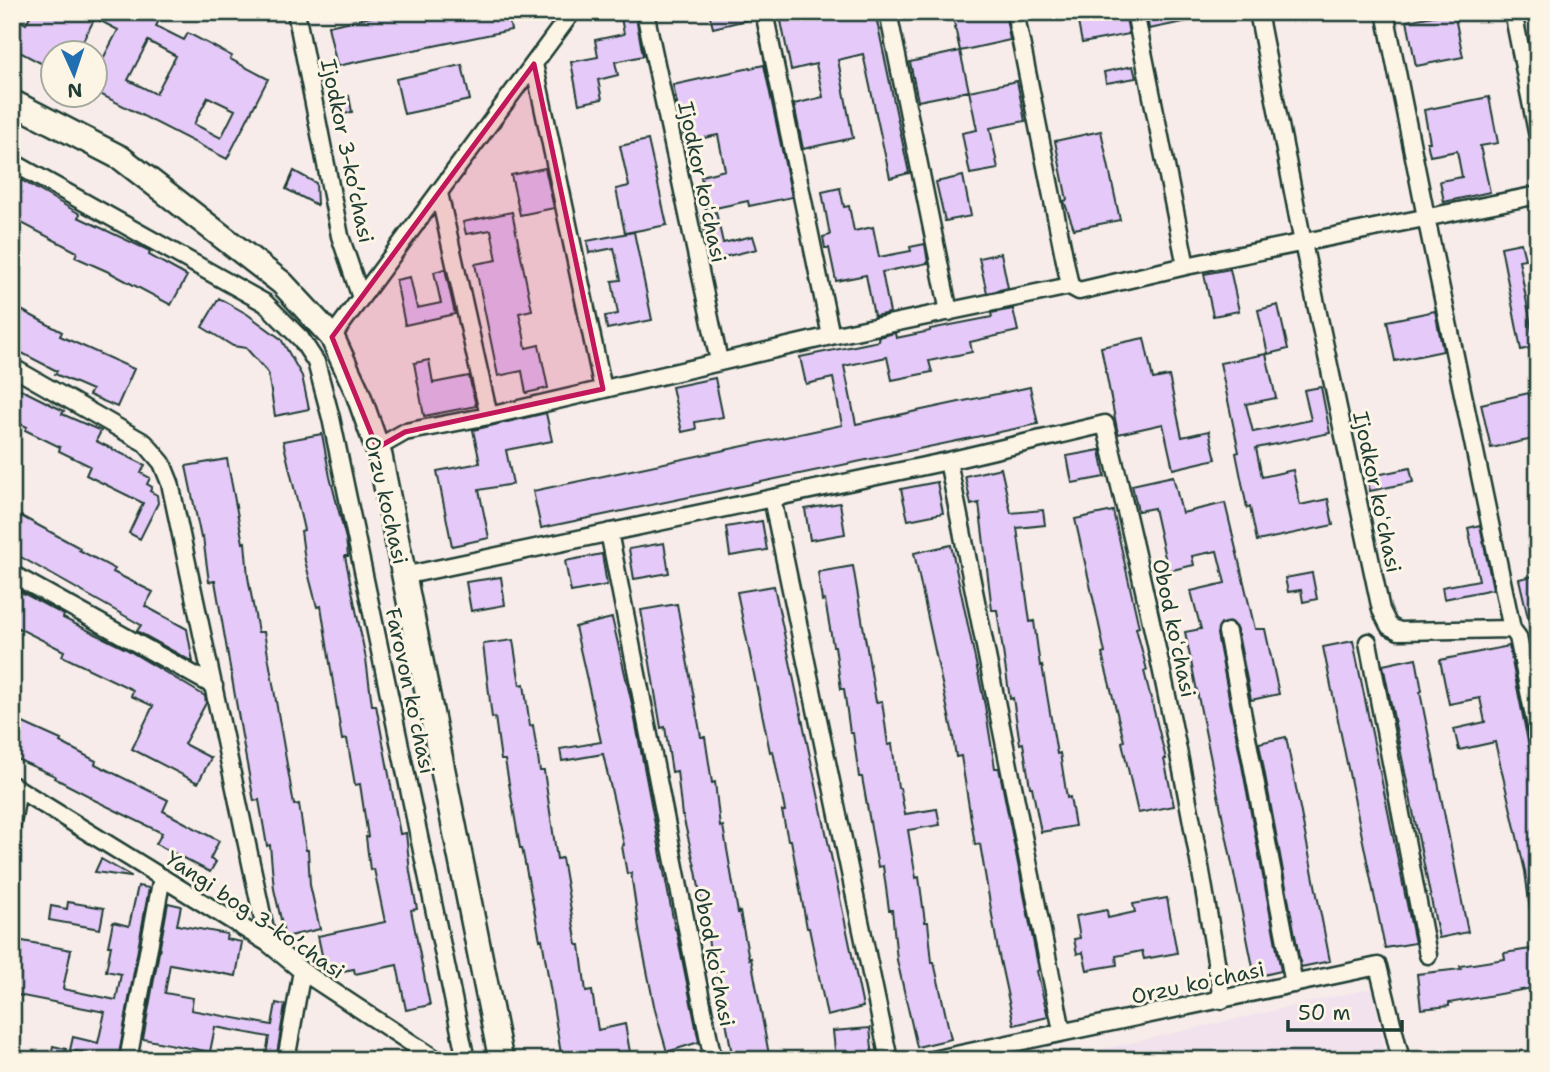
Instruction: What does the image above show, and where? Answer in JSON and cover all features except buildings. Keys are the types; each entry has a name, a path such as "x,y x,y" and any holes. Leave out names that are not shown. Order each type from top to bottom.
{"main road":[{"name":"Orzu kochasi","path":"12,102 121,158 282,282 332,337 357,391 377,448 501,1060"}],"street":[{"name":"Ijodkor 3-koʼchasi","path":"296,12 340,236 361,298"},
{"path":"332,337 572,12"},
{"name":"Ijodkor koʻchasi","path":"645,12 719,361"},
{"path":"764,12 831,336"},
{"path":"888,12 950,312"},
{"path":"1016,12 1070,286"},
{"path":"1135,12 1186,266"},
{"name":"Ijodkor koʻchasi","path":"1258,12 1303,243 1381,610 1389,626 1399,631 1515,633"},
{"path":"1385,12 1426,217 1538,736"},
{"path":"1513,12 1538,137"},
{"path":"534,64 603,389"},
{"name":"Farovon koʻchasi","path":"12,162 265,303 302,339 316,362 331,418 466,1060"},
{"path":"439,193 489,416"},
{"path":"377,448 405,432 489,416 831,336 1070,286 1079,291 1186,266 1538,195"},
{"path":"12,367 145,443 162,463 170,483 268,943"},
{"name":"Obod koʻchasi","path":"404,576 948,461 1105,424 1150,612 1203,872 1222,1000"},
{"path":"948,461 1062,1031"},
{"path":"772,498 889,1060"},
{"name":"Obod koʻchasi","path":"609,532 713,1060"},
{"path":"12,574 214,686"},
{"path":"1227,632 1294,984"},
{"path":"1368,642 1427,955"},
{"path":"12,823 15,787"},
{"name":"Yangi bog 3-koʼchasi","path":"15,787 268,943 302,971 437,1060"},
{"path":"128,1060 162,877"},
{"name":"Orzu koʻchasi","path":"932,1060 1378,966 1401,1060"},
{"path":"286,1060 302,971"}],"highlighted area":[{"path":"534,64 603,389 405,432 377,448 332,337"}],"shaded area":[{"path":"1372,988 1387,1060 1055,1060"}]}
